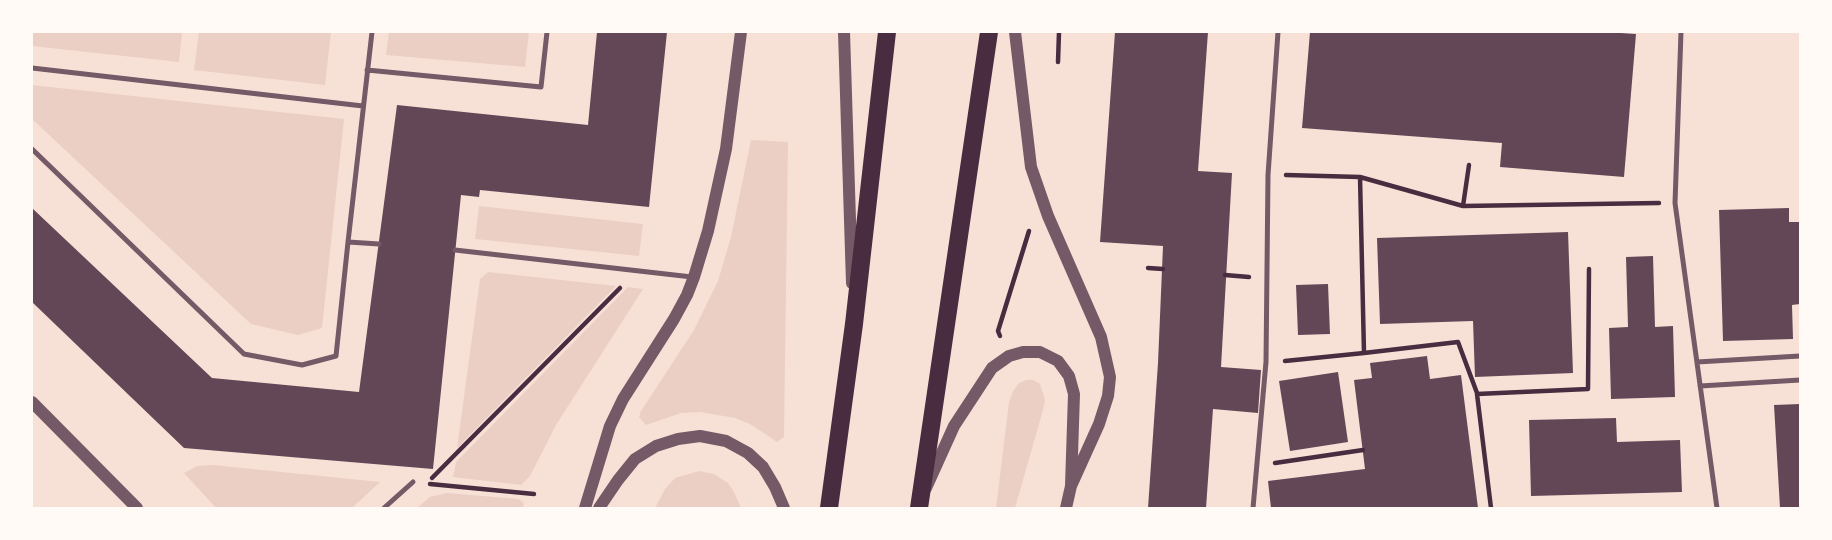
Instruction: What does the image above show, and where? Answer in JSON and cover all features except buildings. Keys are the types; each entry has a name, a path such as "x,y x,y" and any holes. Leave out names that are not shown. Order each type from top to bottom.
{"main road":[{"path":"829,509 854,324 887,32"},
{"path":"920,505 989,32"}],"street":[{"path":"585,509 610,426 623,399 674,319 694,277 708,231 726,149 741,32"},
{"path":"844,32 854,324"},
{"path":"1016,32 1031,167 1048,216 1101,337 1110,377 1108,396 1099,424 1071,486"},
{"path":"920,505 954,426 983,380 1009,356 1023,352 1040,352 1058,361 1069,376 1074,394 1071,486 1066,509"},
{"path":"32,402 137,509"},
{"path":"600,509 618,480 635,460 656,446 700,436 726,441 748,453 763,467 775,487 783,509"}],"lane":[{"path":"32,149 244,354 302,365 336,356 372,32"},
{"path":"367,70 541,87 547,32"},
{"path":"1253,509 1266,362 1268,175 1278,32"},
{"path":"1681,32 1675,203 1717,509"},
{"path":"32,68 363,106"},
{"path":"348,242 379,244"},
{"path":"455,250 694,277"},
{"path":"1697,362 1801,356"},
{"path":"1700,386 1801,380"},
{"path":"384,509 413,482"}],"path":[{"path":"1058,62 1059,32"},
{"path":"1463,206 1469,165"},
{"path":"1268,175 1360,177 1463,206 1675,203"},
{"path":"1360,177 1364,353"},
{"path":"1004,346 998,331 1031,223"},
{"path":"1148,268 1163,269"},
{"path":"1476,394 1588,389 1589,269"},
{"path":"534,494 426,484 638,270"},
{"path":"1266,362 1458,342 1476,394 1491,509"},
{"path":"1257,466 1363,450"}],"shaded area":[{"path":"32,32 182,32 179,62 32,46"},
{"path":"199,32 331,32 325,85 194,70"},
{"path":"389,32 529,32 525,67 386,55"},
{"path":"32,85 344,119 322,328 298,335 251,324 32,119"},
{"path":"751,140 788,142 784,437 777,442 750,424 735,418 700,412 681,413 646,425 639,417 641,411 694,330 718,281 731,237"},
{"path":"479,206 643,224 639,256 475,239"},
{"path":"488,272 616,286 457,448 480,279"},
{"path":"628,287 643,289 556,425 530,476 521,485 453,477 456,462"},
{"path":"1026,380 1040,384 1045,400 1043,410 1015,508 996,508 1009,402 1019,383"},
{"path":"213,465 380,482 352,508 216,508 184,473 197,466"},
{"path":"699,471 714,474 728,483 741,508 655,508 665,489 675,478"},
{"path":"447,493 519,499 524,504 522,508 417,508 430,497"}]}
